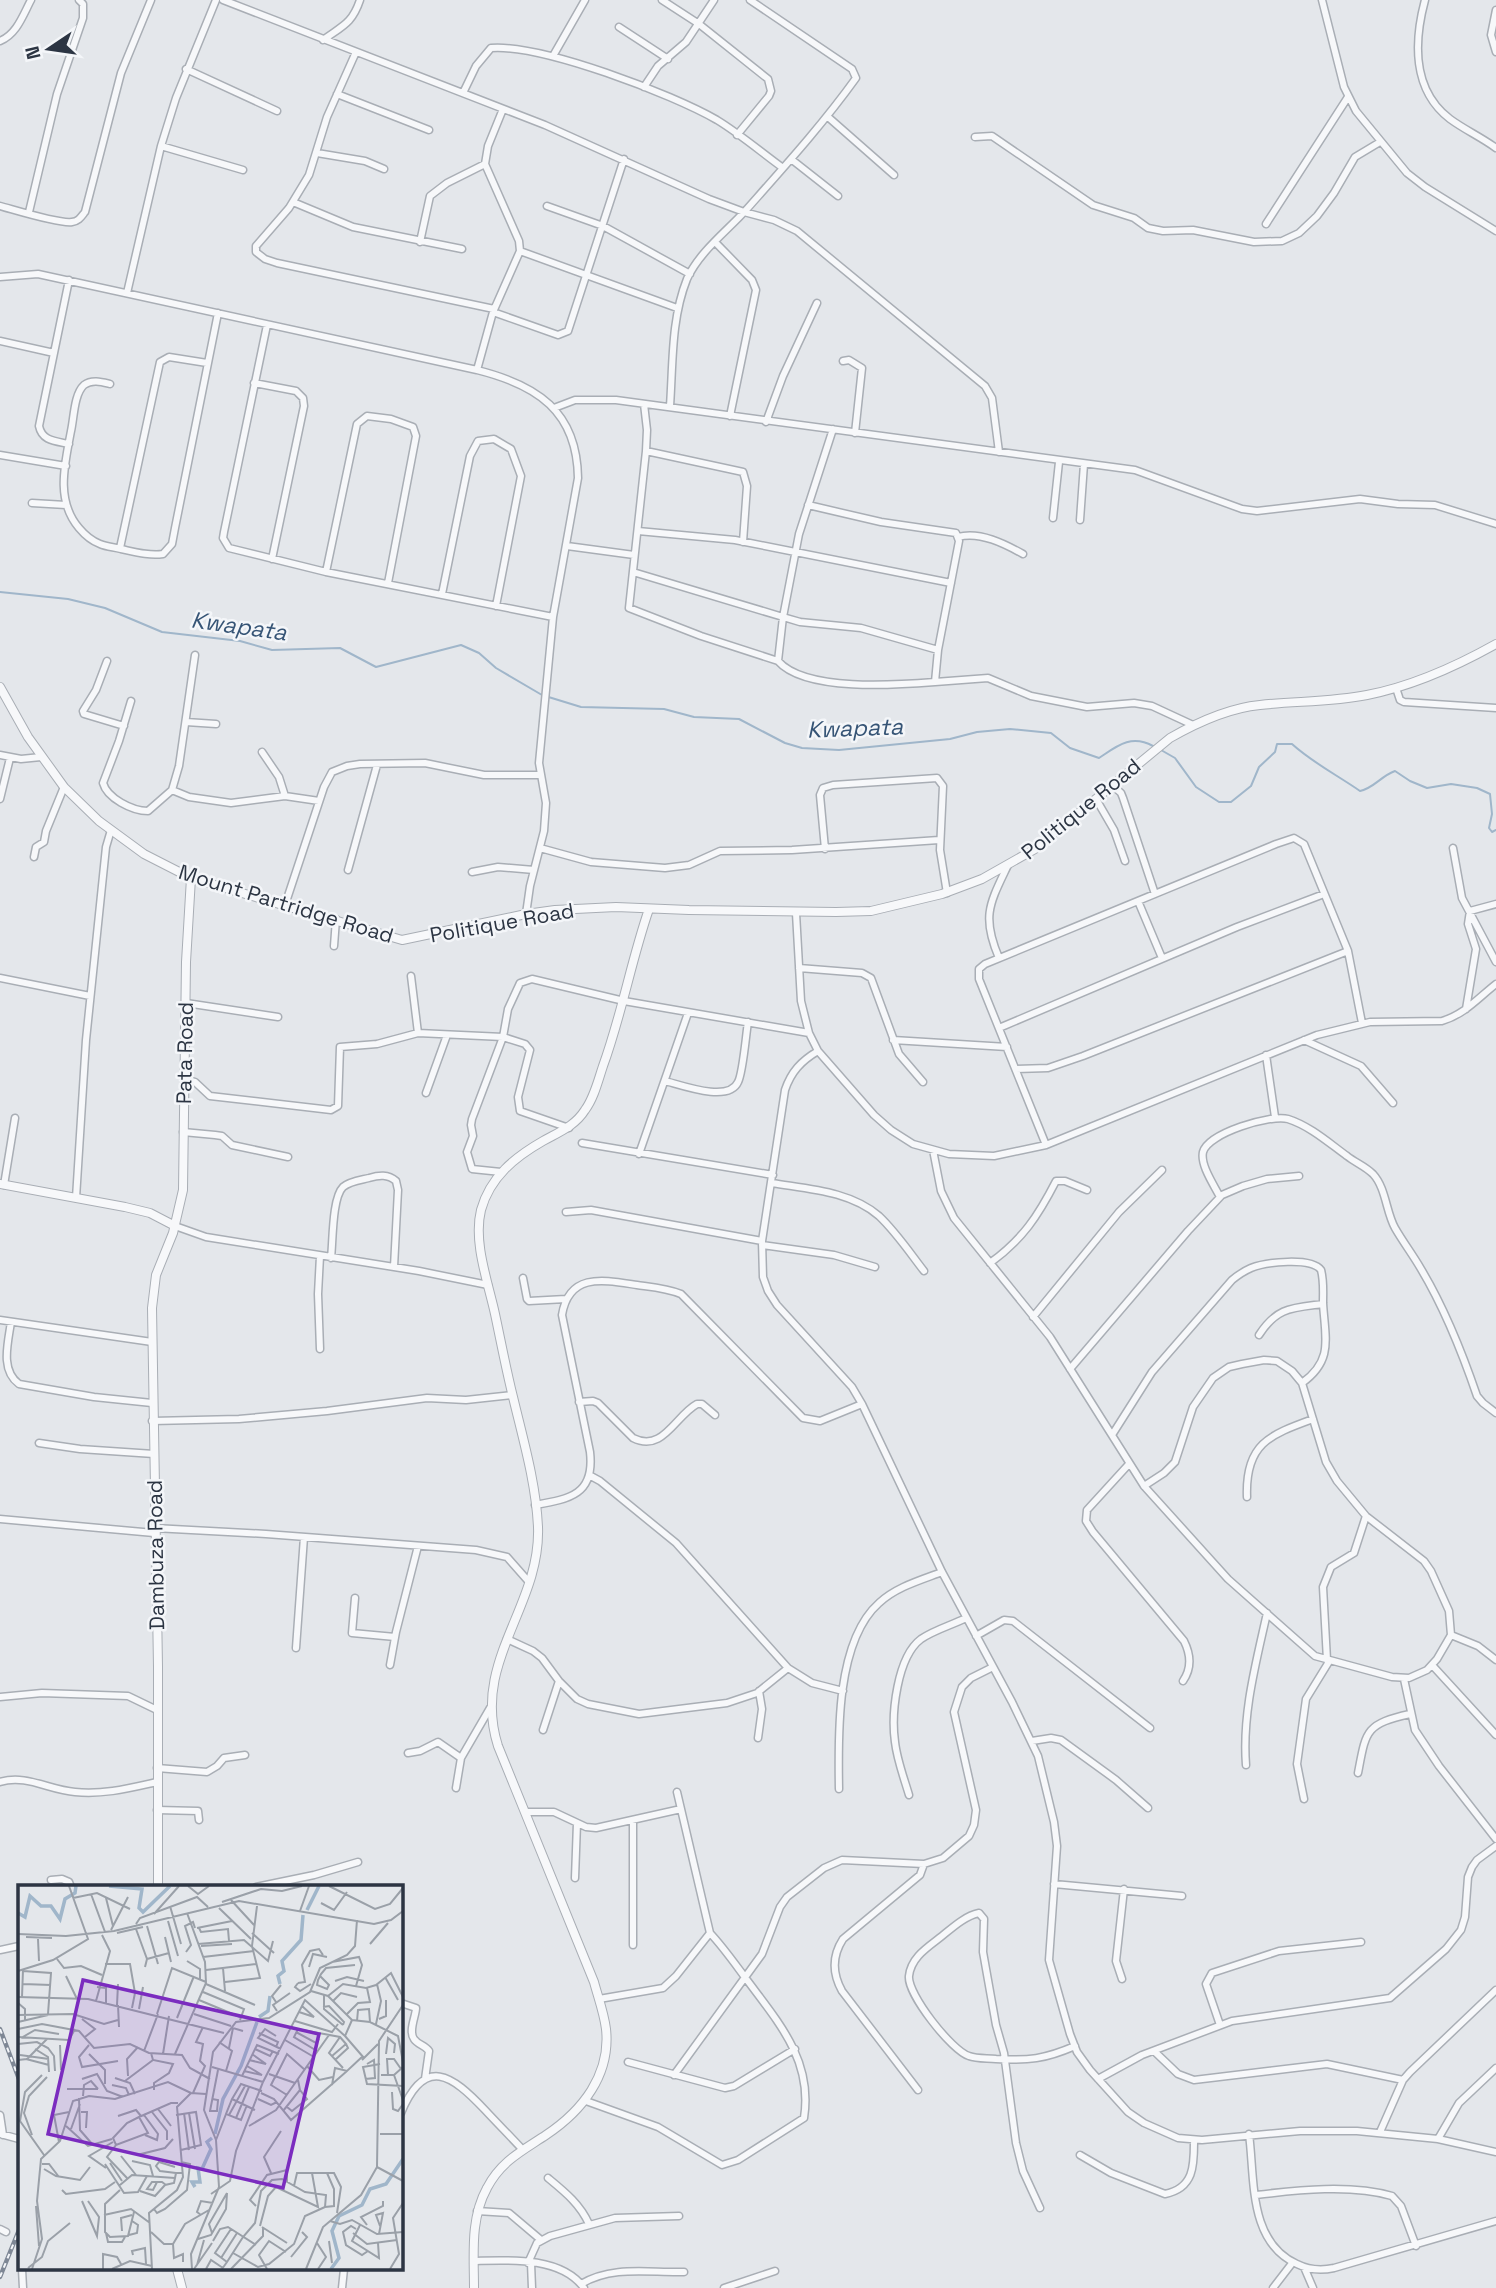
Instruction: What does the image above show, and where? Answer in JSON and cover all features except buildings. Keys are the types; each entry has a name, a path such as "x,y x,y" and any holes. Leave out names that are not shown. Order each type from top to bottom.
{"street":[{"path":"0,41 15,30 31,0"},
{"path":"29,212 57,94 82,18 83,4 79,0"},
{"path":"0,206 65,222 77,221 85,212 121,73 151,0"},
{"path":"127,293 161,146 186,69 216,0"},
{"path":"223,0 503,109 744,212 774,220 797,231 990,391 999,452"},
{"path":"323,40 349,23 355,16 360,0"},
{"path":"553,56 585,0"},
{"path":"662,0 699,24 763,74 770,83 769,96 737,135"},
{"path":"644,87 658,66 679,51 714,0"},
{"path":"670,406 677,308 690,274 715,242 828,117 856,78 856,74 846,64 750,0"},
{"path":"1322,0 1348,97 1380,142 1407,173 1425,187 1496,231"},
{"path":"1425,0 1417,33 1417,54 1428,93 1448,117 1496,148"},
{"path":"1496,10 1491,35 1496,51"},
{"path":"619,27 668,59"},
{"path":"463,93 482,57 491,48 553,56 644,87 704,113 783,168"},
{"path":"356,52 322,133 309,175 293,202 256,246 256,252 265,259 493,310 562,335 568,331 573,320 624,159"},
{"path":"186,69 277,111"},
{"path":"337,94 429,131"},
{"path":"1266,224 1348,97"},
{"path":"477,370 493,310 520,251 519,241 485,164 488,146 503,109"},
{"path":"828,117 894,175"},
{"path":"975,136 992,136 1093,205 1134,218 1148,228 1163,231 1194,230 1254,242 1282,241 1299,233 1317,216 1355,157 1380,142"},
{"path":"161,146 243,170"},
{"path":"317,153 365,161 384,169"},
{"path":"791,159 838,196"},
{"path":"420,242 430,196 447,183 485,164"},
{"path":"293,202 353,228 462,249"},
{"path":"547,206 603,226 690,274"},
{"path":"715,242 752,280 756,290 730,416"},
{"path":"520,251 677,308"},
{"path":"0,277 38,274 69,280 477,370 506,377 527,386 554,408 571,435 578,459 578,478 554,617 539,763 546,803 526,914"},
{"path":"69,280 39,426 42,435 47,439 69,444"},
{"path":"766,422 783,376 817,303"},
{"path":"110,384 96,381 84,385 81,389 66,466 63,492 66,505 73,520 99,544 155,555 168,551 172,544 218,313"},
{"path":"267,325 223,538 226,544 233,551 326,572 554,617"},
{"path":"0,341 54,353"},
{"path":"120,548 160,362 169,357 207,363"},
{"path":"843,361 849,360 862,368 855,433"},
{"path":"254,383 296,391 303,398 304,406 272,559"},
{"path":"554,408 575,400 595,398 670,406 766,422 1141,471 1242,509 1257,511 1360,499 1434,505 1496,524"},
{"path":"644,404 646,450 628,604 630,609 701,636 778,660 783,666 806,676 858,685 988,678 1031,696 1087,707 1134,703 1152,706 1193,725"},
{"path":"326,572 357,424 366,416 381,417 408,424 416,431 388,583"},
{"path":"778,660 795,552 833,429"},
{"path":"442,594 470,456 478,441 494,439 511,449 521,476 496,606"},
{"path":"646,450 743,472 747,486 743,542"},
{"path":"0,455 66,466"},
{"path":"1053,518 1059,462"},
{"path":"1080,520 1084,464"},
{"path":"32,503 66,505"},
{"path":"808,505 881,522 953,532 958,537"},
{"path":"638,531 743,542 951,583"},
{"path":"958,537 969,535 990,540 1023,554"},
{"path":"935,682 958,537"},
{"path":"568,546 634,555"},
{"path":"632,572 800,622 861,628 938,650"},
{"name":"Politique Road","path":"402,940 526,914 601,907 796,913 871,911 947,893 982,879 1035,849 1170,737 1193,725 1217,715 1259,705 1342,699 1396,688 1436,674 1496,644"},
{"path":"131,701 103,783 106,790 128,806 142,811 153,808 172,790 186,722 195,655"},
{"path":"107,661 96,690 83,711 84,714 124,726"},
{"name":"Mount Partridge Road","path":"0,687 41,757 64,787 111,830 153,859 191,878 402,940"},
{"path":"1396,688 1400,700 1404,702 1496,708"},
{"path":"186,722 216,724"},
{"path":"262,751 279,777 285,796"},
{"path":"0,755 21,759 41,757"},
{"path":"0,799 10,758"},
{"path":"285,905 319,802 332,772 347,766 425,764 484,775 540,775"},
{"path":"348,870 377,765"},
{"path":"825,849 820,795 823,788 928,777 939,779 943,786 939,840 947,893"},
{"path":"1112,785 1123,798 1155,894"},
{"path":"34,857 36,847 44,842 64,787"},
{"path":"172,790 189,797 231,803 285,796 319,802"},
{"path":"1096,799 1114,830 1125,861"},
{"path":"76,1198 90,996 106,847 111,830"},
{"path":"1046,1145 978,972 981,966 1294,838 1304,844 1348,951 1362,1023"},
{"path":"540,848 592,862 665,868 689,865 720,851 825,849 939,840"},
{"path":"1453,848 1460,890 1496,962"},
{"path":"999,958 989,926 995,890 1008,865"},
{"path":"472,872 498,867 534,870"},
{"name":"Pata Road","path":"175,1226 183,1191 191,878"},
{"path":"999,1028 1162,958 1324,894"},
{"path":"1138,901 1162,958"},
{"path":"1470,911 1496,904"},
{"path":"474,2288 473,2242 477,2211 486,2188 498,2170 522,2149 568,2119 586,2101 605,2056 606,2031 594,1982 498,1746 490,1708 497,1664 529,1582 537,1541 535,1505 527,1459 488,1284 480,1242 479,1219 487,1194 501,1172 522,1155 569,1128 590,1101 624,1001 636,946 649,909"},
{"path":"1466,1010 1476,949 1468,924 1470,911"},
{"path":"796,913 799,992 809,1033 818,1051 880,1122 907,1140 933,1150 972,1156 994,1156 1046,1145 1304,1040 1362,1023 1442,1021 1459,1015 1496,984"},
{"path":"334,946 336,919"},
{"path":"1016,1069 1048,1068 1083,1056 1348,951"},
{"path":"799,968 867,974 875,985 899,1054 923,1082"},
{"path":"411,976 418,1033"},
{"path":"0,978 90,996"},
{"path":"501,1172 471,1169 467,1152 473,1136 472,1119 503,1037 513,995 524,980 541,981 688,1013 809,1033"},
{"path":"186,1003 278,1017"},
{"path":"639,1154 688,1013"},
{"path":"665,1081 719,1093 732,1089 739,1080 748,1022"},
{"path":"184,1079 195,1082 210,1096 331,1110 338,1106 340,1046 377,1044 418,1033 503,1037 525,1044 530,1050 518,1097 520,1111 569,1128"},
{"path":"426,1093 447,1035"},
{"path":"893,1040 1007,1047"},
{"path":"1304,1040 1361,1066 1393,1103"},
{"path":"818,1051 801,1062 789,1079 762,1243 765,1286 772,1298 852,1388 862,1404 942,1572 1031,1741 1041,1767 1057,1846 1049,1960 1075,2046 1090,2070 1128,2112 1144,2123 1178,2138 1194,2140 1300,2131 1380,2132 1438,2139 1496,2152"},
{"path":"1266,1055 1275,1117"},
{"path":"1220,1196 1202,1156 1205,1147 1221,1135 1275,1117 1293,1121 1317,1134 1366,1167 1376,1177 1395,1228 1421,1269 1450,1325 1477,1396 1496,1413"},
{"path":"15,1118 2,1185 150,1213 175,1226 206,1237 488,1284"},
{"path":"183,1132 222,1136 232,1145 288,1157"},
{"path":"582,1143 773,1175"},
{"path":"933,1150 941,1191 948,1209 1050,1338 1144,1486 1222,1573 1310,1653 1328,1660 1404,1679 1418,1675 1432,1665 1451,1635 1449,1611 1427,1565 1366,1516 1330,1470 1302,1383 1292,1371 1277,1361 1242,1364 1220,1372 1206,1385 1193,1407 1175,1462 1144,1486"},
{"path":"1033,1317 1119,1212 1162,1170"},
{"path":"331,1258 335,1206 341,1189 349,1183 375,1176 388,1176 396,1181 398,1190 394,1267"},
{"path":"1070,1369 1220,1196 1267,1179 1299,1176"},
{"path":"990,1263 1027,1230 1056,1181 1065,1181 1087,1190"},
{"path":"772,1184 833,1194 869,1209 885,1222 924,1270"},
{"path":"566,1212 591,1210 834,1255 875,1267"},
{"name":"Dambuza Road","path":"158,1885 152,1308 155,1281 175,1226"},
{"path":"320,1256 320,1349"},
{"path":"1112,1435 1152,1372 1240,1273 1260,1265 1316,1265 1322,1275 1326,1340 1323,1360 1313,1375 1302,1383"},
{"path":"523,1278 529,1301 566,1299"},
{"path":"535,1505 570,1498 580,1490 589,1475 590,1452 562,1325 566,1299 579,1285 592,1281 612,1281 675,1292 689,1301 799,1416 820,1420 862,1404"},
{"path":"1259,1335 1270,1319 1280,1312 1323,1304"},
{"path":"0,1320 152,1342"},
{"path":"11,1322 6,1366 9,1376 19,1384 94,1397 152,1403"},
{"path":"152,1421 248,1418 427,1398 466,1400 512,1395"},
{"path":"579,1402 593,1401 598,1404 639,1442 651,1442 661,1438 687,1410 697,1404 702,1404 715,1415"},
{"path":"1247,1497 1251,1467 1258,1448 1267,1440 1313,1419"},
{"path":"39,1443 154,1454"},
{"path":"1129,1464 1091,1505 1086,1513 1086,1521 1184,1641 1190,1662 1183,1681"},
{"path":"589,1475 676,1543 788,1668 812,1683 843,1691"},
{"path":"1304,1799 1297,1764 1306,1699 1328,1660 1323,1587 1331,1567 1354,1553 1366,1516"},
{"path":"0,1519 304,1537 500,1554 512,1561 529,1582"},
{"path":"296,1648 304,1537"},
{"path":"390,1665 418,1546"},
{"path":"839,1789 838,1739 843,1691 856,1634 867,1615 888,1595 942,1572"},
{"path":"355,1598 352,1633 395,1637"},
{"path":"1246,1765 1244,1740 1247,1716 1267,1613"},
{"path":"909,1795 894,1738 895,1706 905,1661 912,1648 922,1639 966,1618"},
{"path":"976,1636 1004,1620 1013,1621 1150,1728"},
{"path":"1451,1635 1478,1646 1496,1660"},
{"path":"507,1639 542,1658 559,1681 579,1700 639,1714 727,1703 760,1691 788,1668"},
{"path":"1432,1665 1496,1735"},
{"path":"674,2076 762,1954 783,1901 824,1868 842,1860 925,1864 948,1855 964,1842 974,1825 976,1810 954,1712 962,1687 971,1678 992,1667"},
{"path":"1404,1679 1415,1731 1496,1839"},
{"path":"543,1730 559,1681"},
{"path":"758,1738 762,1709 760,1691"},
{"path":"0,1698 42,1693 128,1696 157,1710"},
{"path":"456,1788 461,1758 490,1708"},
{"path":"1358,1773 1364,1739 1369,1731 1384,1722 1410,1714"},
{"path":"1031,1741 1054,1738 1068,1744 1148,1808"},
{"path":"408,1753 420,1751 438,1742 461,1758"},
{"path":"157,1768 207,1772 224,1758 245,1755"},
{"path":"0,1782 23,1779 58,1790 84,1793 125,1789 157,1782"},
{"path":"586,2101 658,2127 722,2165 728,2165 804,2118 805,2101 800,2062 795,2049 787,2034 710,1933 677,1792"},
{"path":"525,1812 554,1812 596,1828 681,1809"},
{"path":"157,1810 198,1811 199,1820"},
{"path":"633,1820 633,1945"},
{"path":"575,1878 577,1823"},
{"path":"1098,2079 1154,2051 1220,2025 1246,2018 1390,1998 1457,1936 1465,1917 1468,1877 1472,1867 1496,1846"},
{"path":"293,1884 358,1862"},
{"path":"918,2090 842,1991 834,1964 837,1947 843,1939 920,1875 925,1864"},
{"path":"51,1880 62,1879 70,1885"},
{"path":"1054,1884 1182,1896"},
{"path":"1122,1979 1116,1961 1124,1889"},
{"path":"1041,2207 1023,2171 1018,2151 1005,2059 983,1952 984,1919 979,1913 957,1924 917,1957 909,1974 910,1987 955,2049 969,2056 1005,2059 1034,2059 1075,2046"},
{"path":"599,2000 663,1988 710,1933"},
{"path":"1220,2025 1206,1984 1212,1973 1279,1951 1360,1942"},
{"path":"0,1950 18,1946"},
{"path":"1380,2132 1403,2080 1496,1990"},
{"path":"402,2003 416,2008 412,2035 429,2051 425,2079"},
{"path":"628,2062 717,2087 731,2088 795,2049"},
{"path":"1154,2051 1178,2074 1194,2080 1327,2064 1403,2080"},
{"path":"1438,2139 1459,2103 1496,2068"},
{"path":"402,2111 415,2087 425,2079 440,2076 454,2081 522,2149"},
{"path":"0,2115 1,2135"},
{"path":"1249,2134 1256,2195 1265,2236 1279,2254 1304,2267 1328,2270 1496,2221"},
{"path":"1080,2155 1111,2173 1156,2192 1169,2193 1180,2188 1192,2172 1195,2158 1194,2140"},
{"path":"548,2178 575,2202 589,2224"},
{"path":"1256,2195 1289,2191 1349,2190 1392,2196 1399,2202 1416,2246"},
{"path":"477,2211 509,2213 541,2240"},
{"path":"532,2288 530,2263 534,2247 541,2240 615,2218 679,2216"},
{"path":"474,2261 530,2263 562,2270 582,2286 601,2274 615,2272 684,2272"},
{"path":"1273,2288 1293,2262"},
{"path":"1304,2267 1313,2288"},
{"path":"22,2270 23,2288"},
{"path":"177,2270 182,2288"},
{"path":"342,2288 344,2270"},
{"path":"724,2288 775,2271"}],"waterway":[{"name":"Kwapata","path":"0,592 68,599 105,608 162,632 240,641 272,650 340,648 376,667 461,645 479,653 496,668 542,695 581,707 664,709 694,717 739,719 785,743 802,748 839,750 950,739 977,732 1010,729 1051,733 1070,748 1099,758 1131,741 1153,746"},
{"name":"Kwapata","path":"1161,750 1175,758 1196,787 1219,802 1231,802 1251,786 1259,767 1275,752 1277,744 1292,744 1360,791 1395,771 1427,788 1451,784 1477,788 1490,794 1492,814 1489,828 1492,832 1496,830"}],"railway":[{"path":"0,2029 18,2076"},
{"path":"0,2277 18,2232"}]}
